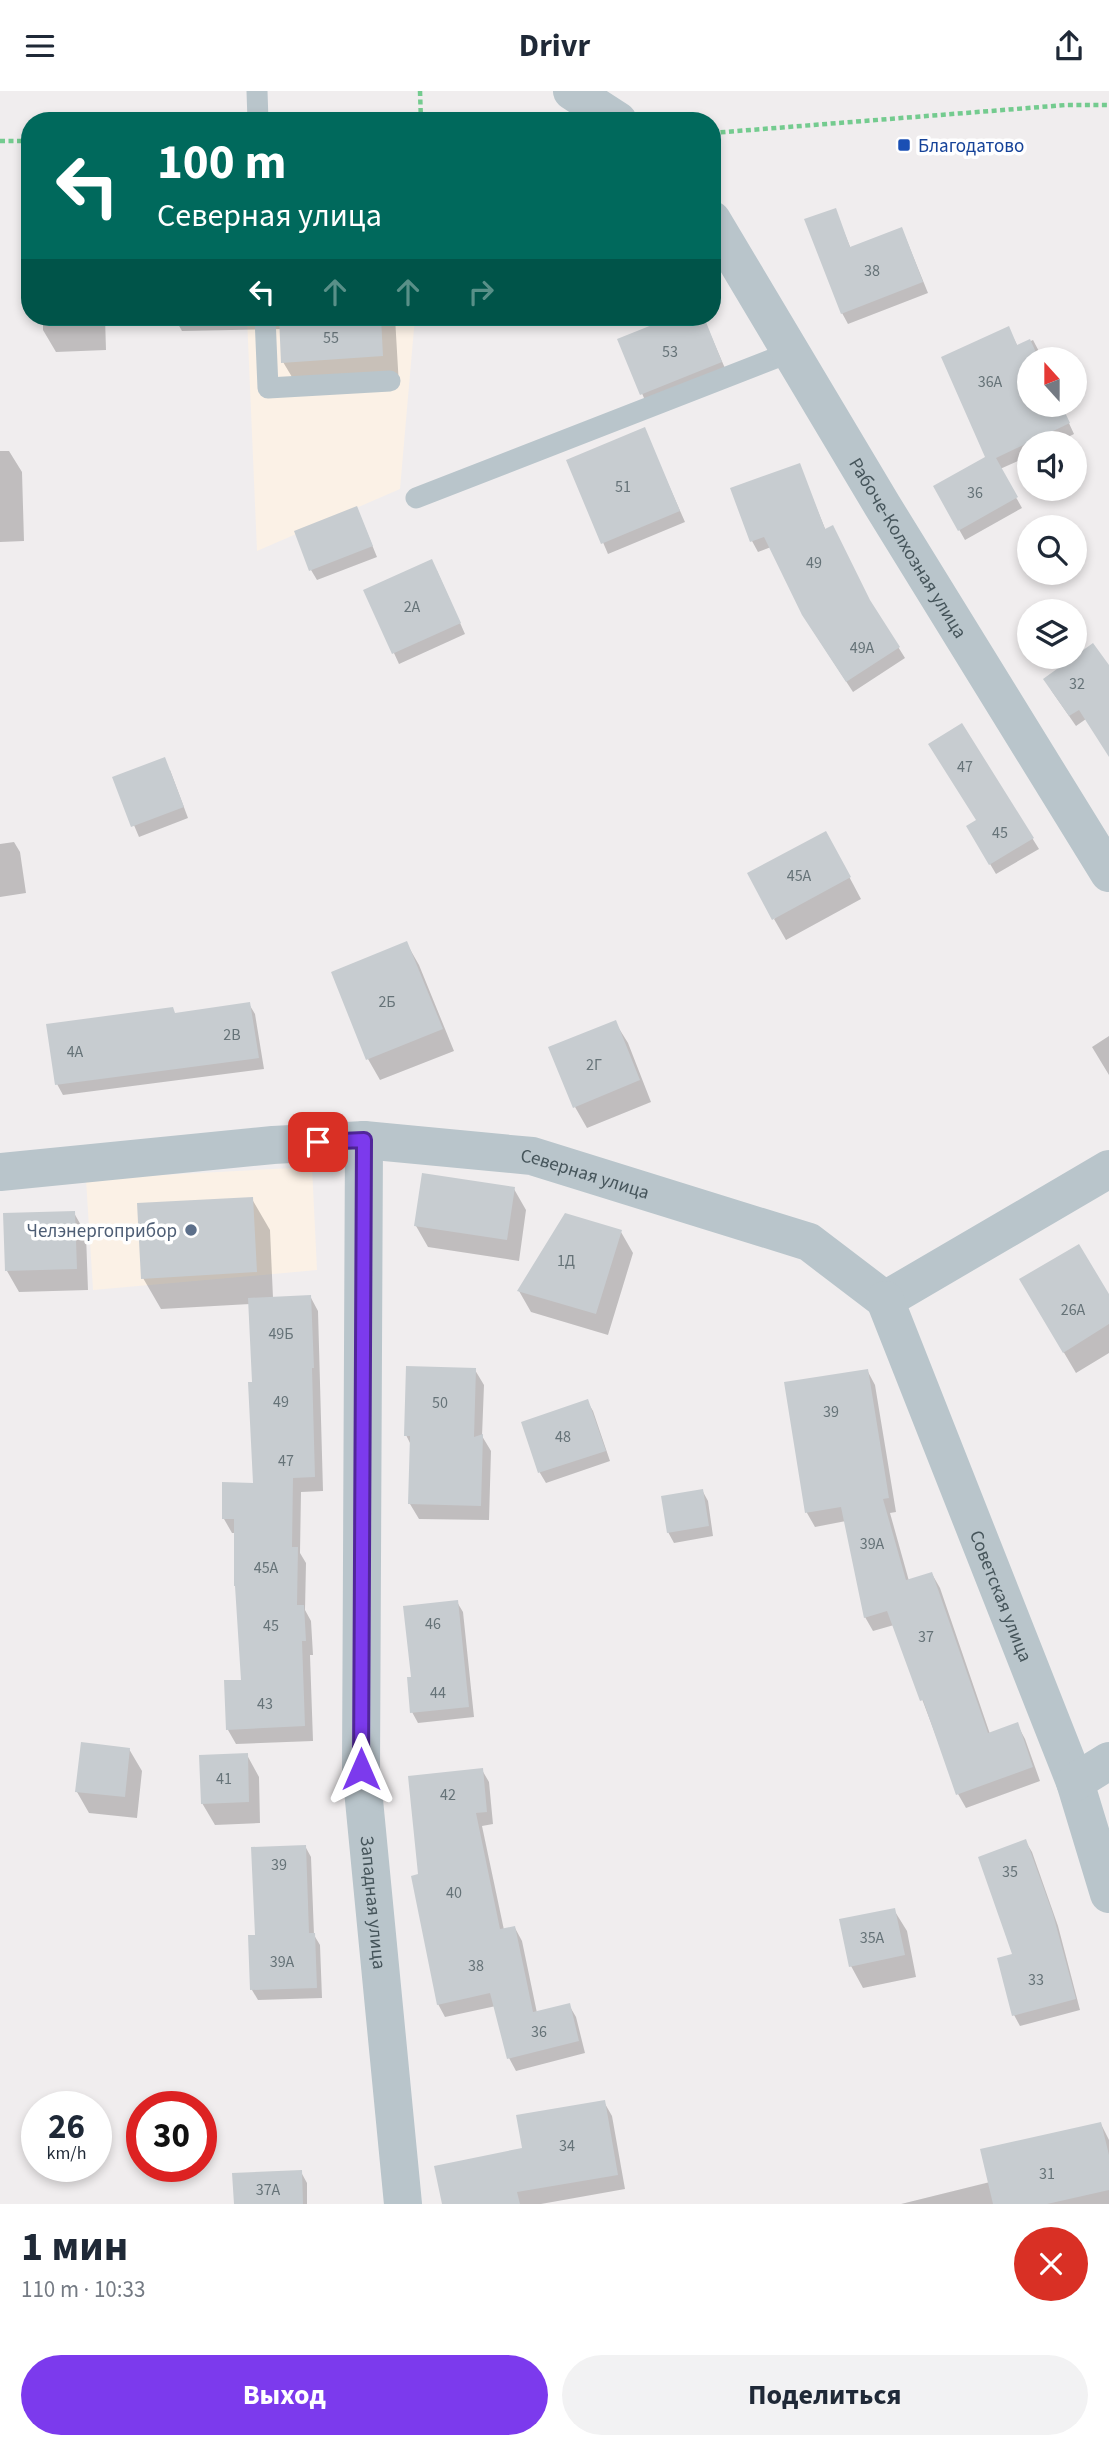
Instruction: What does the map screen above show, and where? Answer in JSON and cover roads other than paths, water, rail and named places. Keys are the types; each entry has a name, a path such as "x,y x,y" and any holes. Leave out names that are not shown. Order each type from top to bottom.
{"street":[{"path":"572,91 604,112"},
{"name":"Рабоче-Колхозная улица","path":"721,235 882,505 1109,873"},
{"name":"Северная улица","path":"0,1172 272,1145 364,1140 532,1156 809,1243 885,1300"},
{"name":"Западная улица","path":"364,1140 361,1769 403,2204"},
{"path":"885,1300 1109,1169"},
{"name":"Советская улица","path":"885,1300 1075,1782 1109,1894"},
{"path":"1075,1782 1109,1761"}],"lane":[{"path":"257,91 258,112"},
{"path":"265,326 268,388 390,381"},
{"path":"416,498 792,352"}],"place":[{"name":"Благодатово","path":"904,145"},
{"name":"Челэнергоприбор","path":"191,1230"}]}
